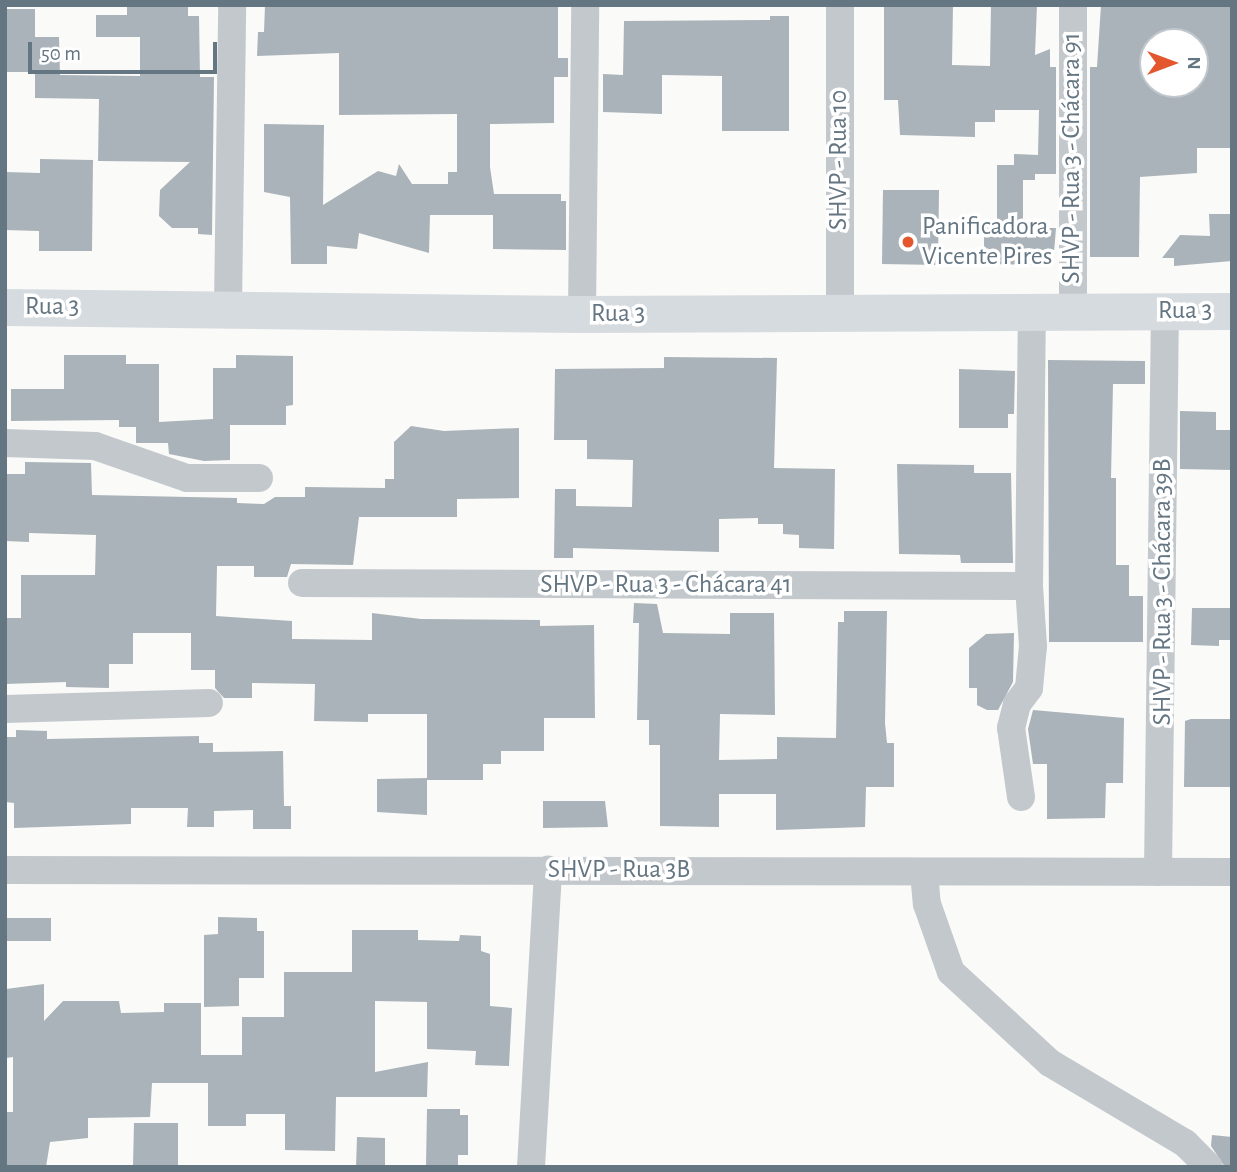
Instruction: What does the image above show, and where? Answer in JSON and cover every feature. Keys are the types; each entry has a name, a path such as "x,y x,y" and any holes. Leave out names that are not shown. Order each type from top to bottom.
{"main road":[{"name":"Rua 3","path":"5,307 228,307 582,314 840,315 1032,310 1232,311"}],"street":[{"path":"228,307 232,5"},
{"path":"582,314 585,5"},
{"name":"SHVP - Rua 10","path":"840,5 840,315"},
{"name":"SHVP - Rua 3 - Chácara 91","path":"1073,5 1073,310"},
{"path":"1021,797 1011,728 1031,677 1029,586 1032,310"},
{"name":"SHVP - Rua 3 - Chácara 39B","path":"1158,872 1165,311"},
{"path":"5,443 95,446 187,478 260,478"},
{"name":"SHVP - Rua 3 - Chácara 41","path":"302,583 1029,586"},
{"path":"5,709 209,703"},
{"path":"531,1167 548,869"},
{"name":"SHVP - Rua 3B","path":"5,870 1232,872"},
{"path":"924,872 926,904 951,972 1050,1063 1185,1143 1209,1167"}],"building":[{"path":"127,5 188,5 188,16 199,16 200,77 214,77 212,235 198,234 198,228 172,228 159,216 160,190 190,162 98,161 99,99 35,98 35,72 5,72 5,9 35,9 35,37 59,37 60,75 140,76 140,37 96,37 96,15 127,15"},
{"path":"265,5 558,5 558,58 568,58 568,77 554,77 554,123 490,124 490,167 494,194 561,194 561,201 566,201 566,250 493,249 493,215 430,215 429,253 359,233 357,249 327,246 327,264 291,264 290,197 264,192 264,124 324,125 323,205 378,171 396,176 399,164 412,184 448,184 448,172 457,172 457,114 339,115 339,53 257,56 258,32 264,32"},
{"path":"884,5 953,5 952,65 990,66 991,5 1037,5 1035,55 1050,49 1050,67 1056,67 1056,174 1035,174 1035,180 1023,180 1023,228 1056,228 1053,265 984,264 984,225 997,224 997,165 1014,165 1014,154 1038,155 1039,110 995,110 995,122 975,122 975,137 900,135 898,100 884,100"},
{"path":"1101,5 1232,5 1232,148 1197,148 1197,173 1140,177 1139,257 1090,257 1090,67 1097,67"},
{"path":"770,16 789,16 789,131 722,131 722,76 662,75 662,114 603,112 603,74 623,75 624,21 770,20"},
{"path":"40,159 93,160 92,251 39,251 39,231 5,230 5,172 40,173"},
{"path":"883,190 939,190 938,265 882,264"},
{"path":"1209,214 1232,214 1232,261 1174,266 1174,258 1162,258 1180,235 1210,236"},
{"path":"64,355 126,355 126,364 159,364 159,422 213,419 213,368 236,368 236,355 293,356 293,405 286,406 286,425 230,425 230,460 204,461 169,454 168,443 136,443 136,427 119,427 119,420 11,421 11,389 64,389"},
{"path":"664,357 777,358 774,468 835,469 834,549 799,548 799,535 783,534 783,524 758,524 758,518 719,519 719,552 573,548 573,558 554,558 555,489 576,489 576,506 632,507 633,460 587,459 587,440 554,440 555,369 664,368"},
{"path":"1048,360 1145,361 1145,384 1113,384 1111,478 1116,478 1116,565 1129,565 1129,596 1143,596 1143,642 1049,642"},
{"path":"959,369 1015,371 1014,414 1008,414 1008,428 959,428"},
{"path":"1180,411 1216,412 1216,430 1232,430 1232,470 1180,469"},
{"path":"411,426 444,431 519,428 519,498 457,499 457,517 359,517 353,565 291,564 287,577 254,577 254,566 217,566 216,616 292,621 292,639 372,640 372,613 421,619 540,620 540,626 594,625 595,718 544,718 544,751 501,751 501,764 483,764 483,780 427,780 427,714 368,714 368,722 314,721 315,684 252,683 252,698 224,698 215,688 215,670 191,670 191,633 133,633 133,664 109,664 109,688 66,687 66,682 5,684 5,618 21,618 21,575 95,575 96,535 29,533 29,542 5,541 5,474 25,474 25,462 91,463 92,495 237,498 237,503 264,504 275,497 305,497 305,487 385,488 385,479 394,479 394,442"},
{"path":"897,464 974,465 974,473 1011,473 1013,563 961,563 960,555 899,554"},
{"path":"634,603 657,604 663,633 730,634 730,613 774,613 775,715 720,714 719,760 777,759 777,737 836,738 838,622 844,622 844,611 887,611 885,723 887,743 894,743 894,787 866,787 865,827 776,830 776,794 719,794 719,827 660,826 660,745 649,745 649,720 637,720 639,623 633,623"},
{"path":"1192,608 1232,608 1232,640 1219,640 1219,646 1191,645"},
{"path":"1014,633 1013,682 998,710 987,710 977,705 977,688 969,688 969,648 986,634"},
{"path":"1033,710 1124,718 1123,783 1106,783 1105,818 1047,819 1047,764 1033,764 1028,729"},
{"path":"1232,719 1232,787 1184,787 1185,721"},
{"path":"16,730 47,731 47,739 199,736 199,743 213,743 213,752 283,751 284,806 291,806 291,829 253,829 253,810 214,811 214,827 187,827 188,808 131,808 131,824 14,828 14,803 5,802 5,737 16,737"},
{"path":"427,778 427,815 377,812 377,779"},
{"path":"543,801 605,801 608,827 543,828"},
{"path":"218,917 257,918 257,931 264,931 264,978 239,978 239,1006 204,1007 204,935 218,934"},
{"path":"5,918 51,918 51,941 5,941"},
{"path":"352,930 418,930 418,940 459,941 460,935 481,936 481,951 490,954 490,1006 512,1008 509,1066 475,1065 476,1051 427,1049 427,1002 375,1001 375,1072 428,1062 427,1097 336,1097 335,1151 285,1150 285,1114 246,1114 246,1126 208,1126 208,1083 152,1083 150,1117 88,1118 88,1138 50,1142 46,1167 5,1167 5,1112 13,1112 13,1057 6,1058 6,989 44,984 44,1021 63,1001 119,1001 121,1013 164,1012 164,1003 201,1003 201,1055 242,1055 242,1017 284,1017 284,972 352,972"},
{"path":"427,1109 460,1109 460,1115 468,1115 468,1155 458,1155 458,1166 426,1166"},
{"path":"134,1123 178,1123 178,1167 133,1167"},
{"path":"1212,1135 1232,1137 1232,1167 1225,1167 1211,1146"},
{"path":"357,1137 385,1138 385,1167 356,1167"}],"place":[{"name":"Panificadora Vicente Pires","path":"908,242"}]}
